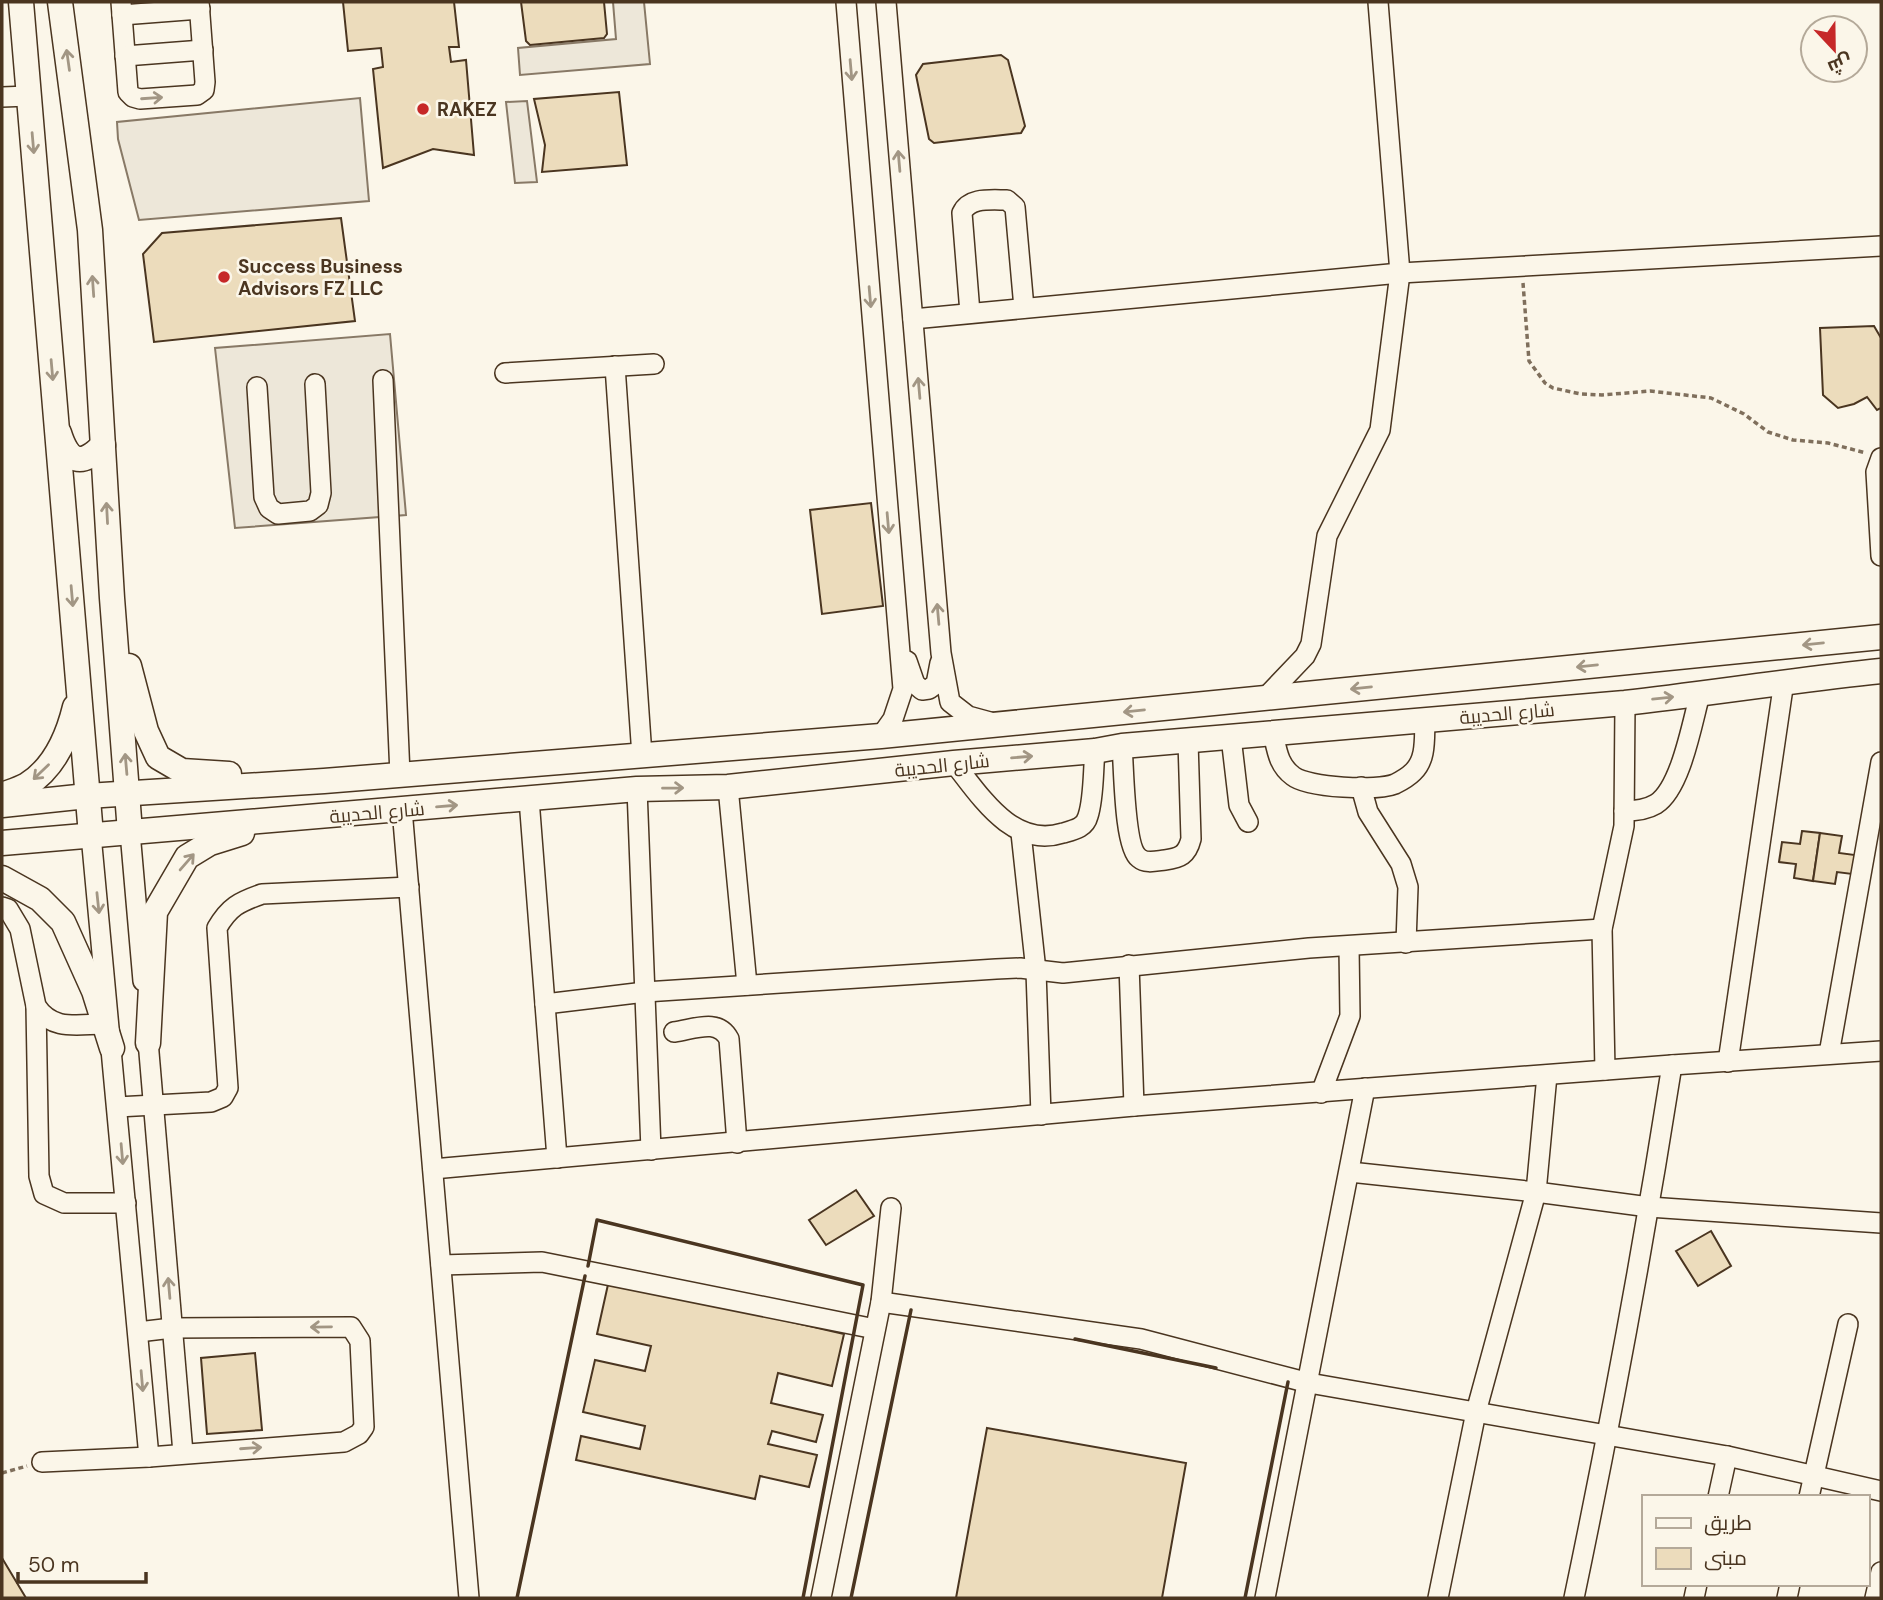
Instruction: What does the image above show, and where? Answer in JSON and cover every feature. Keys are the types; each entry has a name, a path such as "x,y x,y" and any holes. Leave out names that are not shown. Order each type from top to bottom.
{"main road":[{"path":"60,2 90,230 112,598 130,832"},
{"path":"19,7 29,96 91,835"},
{"path":"57,425 64,449 71,456 87,457 103,445"},
{"path":"112,598 146,731 158,757 182,771 324,781"},
{"name":"شارع الحديبة","path":"2,805 87,796 324,781 881,736 1881,637"},
{"name":"شارع الحديبة","path":"2,843 637,789 728,788 954,763 1095,751 1122,746 1625,703 1784,681 1881,671"},
{"path":"2,795 28,784 53,760 70,729 79,689"},
{"path":"148,1042 155,912 187,858 210,843 281,820"},
{"path":"2,878 40,899 64,922 94,991 112,1048"}],"street":[{"path":"846,2 903,689 900,705 881,736"},
{"path":"886,2 941,653 950,702 968,716 997,724"},
{"path":"1265,698 1305,656 1311,644 1327,536 1380,430 1400,273 1378,2"},
{"path":"199,6 205,86 201,93 133,97 128,92 121,8 199,6"},
{"path":"125,56 203,50"},
{"path":"2,97 29,96"},
{"path":"970,313 962,213 966,205 974,202 1007,200 1015,207 1024,308"},
{"path":"913,319 1400,273 1881,246"},
{"path":"505,373 654,364"},
{"path":"615,366 642,756"},
{"path":"383,380 400,775"},
{"path":"257,387 264,497 269,508 278,514 310,511 318,505 321,493 315,384"},
{"path":"1875,456 1881,556"},
{"path":"897,634 915,684 922,690 936,684 941,653"},
{"path":"1728,1062 1784,681"},
{"path":"1624,811 1643,810 1658,803 1675,780 1700,694"},
{"path":"1605,1070 1602,929 1622,844 1625,703"},
{"path":"1273,733 1279,762 1294,777 1311,784 1361,787 1393,785 1415,771 1423,756 1425,720"},
{"path":"1231,737 1240,805 1248,822"},
{"path":"1122,746 1129,842 1136,857 1146,862 1179,859 1189,850 1191,839 1188,741"},
{"path":"954,763 998,816 1021,832 1055,836 1079,828 1088,817 1095,751"},
{"path":"1829,1054 1881,762"},
{"path":"1361,787 1368,812 1401,864 1405,876 1408,887 1406,943"},
{"path":"728,788 747,985"},
{"path":"637,789 651,1150"},
{"path":"529,799 557,1158"},
{"path":"402,809 470,1598"},
{"path":"130,832 183,1453"},
{"path":"1021,832 1036,971 1041,1115"},
{"path":"91,835 149,1457"},
{"path":"117,1107 211,1102 223,1097 228,1088 217,928 226,912 242,901 262,894 409,887"},
{"path":"2,907 8,909 20,929 36,1006 39,1176 44,1194 64,1203 126,1203"},
{"path":"545,1004 645,992 996,969 1020,968 1063,973 1309,948 1602,929"},
{"path":"1321,1093 1350,1016 1349,947"},
{"path":"1129,965 1134,1106"},
{"path":"36,1006 43,1016 55,1024 105,1024"},
{"path":"674,1032 717,1026 724,1030 729,1039 737,1143"},
{"path":"433,1169 1134,1106 1881,1051"},
{"path":"1574,1598 1608,1436 1650,1207 1672,1065"},
{"path":"1438,1598 1476,1412 1536,1192 1547,1075"},
{"path":"1270,1597 1365,1088"},
{"path":"1350,1172 1650,1207 1881,1223"},
{"path":"821,1598 881,1302 891,1208"},
{"path":"441,1265 542,1262 876,1329"},
{"path":"881,1302 1141,1339 1309,1383 1727,1457 1881,1492"},
{"path":"1809,1495 1848,1324"},
{"path":"43,1462 344,1442 365,1427 360,1341 351,1327 172,1328 138,1332"},
{"path":"1718,1495 1727,1457"},
{"path":"1875,1598 1881,1572"}],"path":[{"path":"1522,266 1529,361 1545,383 1553,388 1602,395 1650,391 1711,398 1744,414 1768,432 1793,440 1828,443 1875,456"},
{"path":"2,1473 43,1462"}],"shaded area":[{"path":"613,2 644,2 650,64 520,75 518,48 616,39"},
{"path":"360,98 369,201 139,220 118,139 117,122"},
{"path":"527,101 537,182 515,183 506,102"},
{"path":"390,334 406,515 235,528 215,348"}],"building":[{"name":"RAKEZ","path":"343,2 454,2 459,47 449,47 451,62 466,60 474,155 433,149 383,168 373,69 383,67 381,48 348,51"},
{"path":"521,2 604,2 607,34 604,38 530,45 526,41"},
{"path":"1001,55 1008,60 1025,126 1021,133 934,143 929,139 916,75 923,64"},
{"name":"RAKEZ","path":"619,92 627,165 542,172 545,145 534,99"},
{"path":"341,218 355,321 154,342 143,254 162,233"},
{"path":"1874,326 1881,338 1881,408 1877,410 1867,397 1838,408 1823,395 1820,328"},
{"path":"871,503 883,606 822,614 810,510"},
{"path":"1802,831 1820,833 1813,881 1794,878 1796,864 1779,862 1782,842 1800,844"},
{"path":"1820,833 1842,836 1839,853 1855,855 1852,874 1837,872 1835,884 1813,881"},
{"path":"856,1190 874,1216 826,1245 809,1220"},
{"path":"1711,1231 1731,1266 1698,1286 1676,1251"},
{"path":"609,1280 844,1334 832,1386 778,1373 771,1403 823,1415 816,1442 772,1431 768,1444 817,1455 809,1487 760,1476 755,1499 576,1460 581,1436 640,1449 645,1426 583,1412 595,1360 645,1371 651,1346 597,1334"},
{"path":"255,1353 262,1430 207,1434 201,1358"},
{"path":"987,1428 1186,1463 1162,1598 956,1598"},
{"path":"2,1558 26,1598 2,1598"}],"wall":[{"path":"588,1266 597,1220 863,1285 803,1598"},
{"path":"517,1598 585,1276"},
{"path":"851,1598 911,1310"},
{"path":"1075,1339 1216,1368"},
{"path":"1245,1598 1288,1382"}],"place":[{"name":"RAKEZ","path":"423,109"},
{"name":"Success Business Advisors FZ LLC","path":"224,277"}]}
